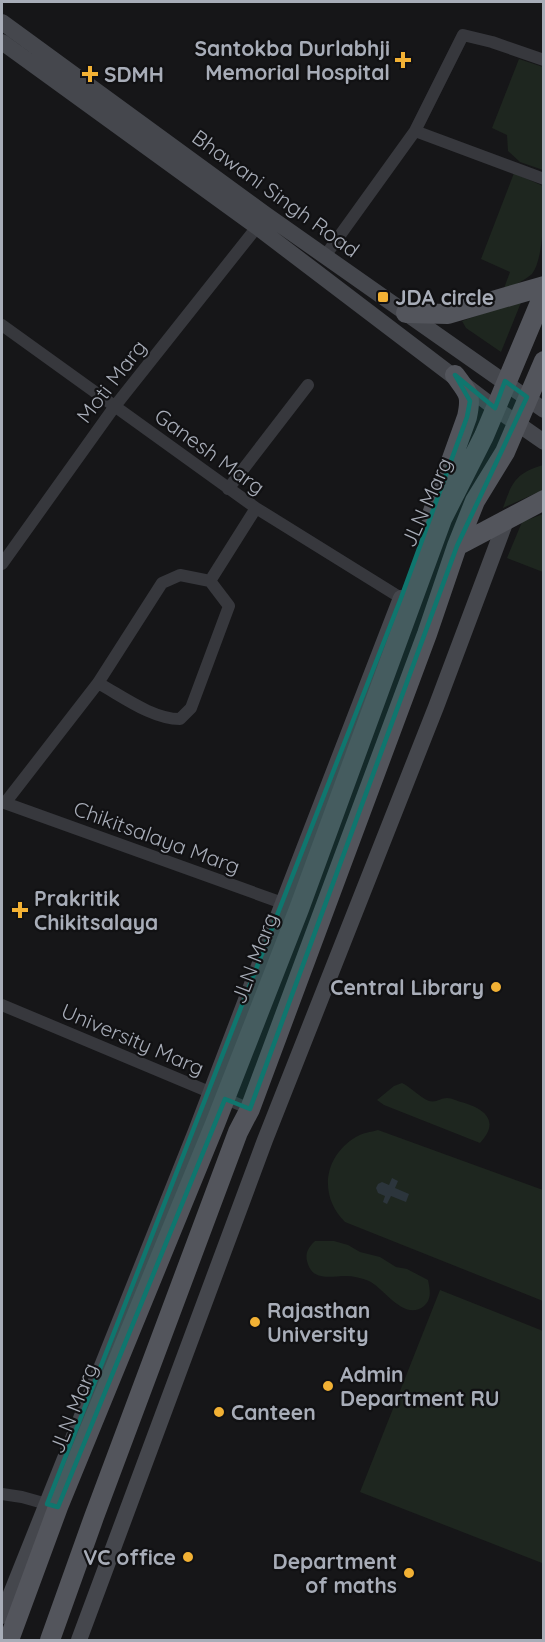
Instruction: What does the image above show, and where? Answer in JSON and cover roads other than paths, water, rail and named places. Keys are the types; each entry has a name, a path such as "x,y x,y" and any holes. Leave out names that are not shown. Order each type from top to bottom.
{"main road":[{"name":"Bhawani Singh Road","path":"2,22 325,256 543,410"},
{"name":"Bhawani Singh Road","path":"2,42 257,227 543,442"},
{"path":"406,313 448,314 543,286"},
{"name":"JLN Marg","path":"9,1641 53,1506 218,1096 405,603 442,519 484,436 543,293"},
{"path":"50,1641 114,1462 234,1143 250,1109 427,634 457,546 475,501 505,452 543,361"},
{"path":"405,603 467,417 470,401 467,392 455,375"},
{"path":"457,546 543,500"},
{"path":"79,1641 266,1140 436,707 507,518"},
{"path":"2,1616 53,1506"}],"street":[{"path":"325,256 415,131 463,35 492,42 543,60"},
{"path":"415,131 543,179"},
{"name":"Moti Marg","path":"2,564 115,406 257,227"},
{"name":"Ganesh Marg","path":"2,326 228,489 405,603"},
{"path":"228,489 308,385"},
{"path":"210,581 256,508"},
{"path":"3,803 98,683 162,582 180,575 210,581 229,606 191,708 180,719 170,719 152,712 98,683"},
{"name":"Chikitsalaya Marg","path":"3,803 291,906"},
{"name":"University Marg","path":"2,1005 250,1109"},
{"path":"2,1494 53,1506"}],"place":[{"name":"Santokba Durlabhji Memorial Hospital","path":"403,60"},
{"name":"SDMH","path":"90,74"},
{"name":"JDA circle","path":"383,297"},
{"name":"Prakritik Chikitsalaya","path":"20,910"},
{"name":"Central Library","path":"496,987"},
{"name":"Rajasthan University","path":"255,1322"},
{"name":"Admin Department RU","path":"328,1386"},
{"name":"Canteen","path":"219,1412"},
{"name":"VC office","path":"188,1557"},
{"name":"Department of maths","path":"409,1573"}]}
